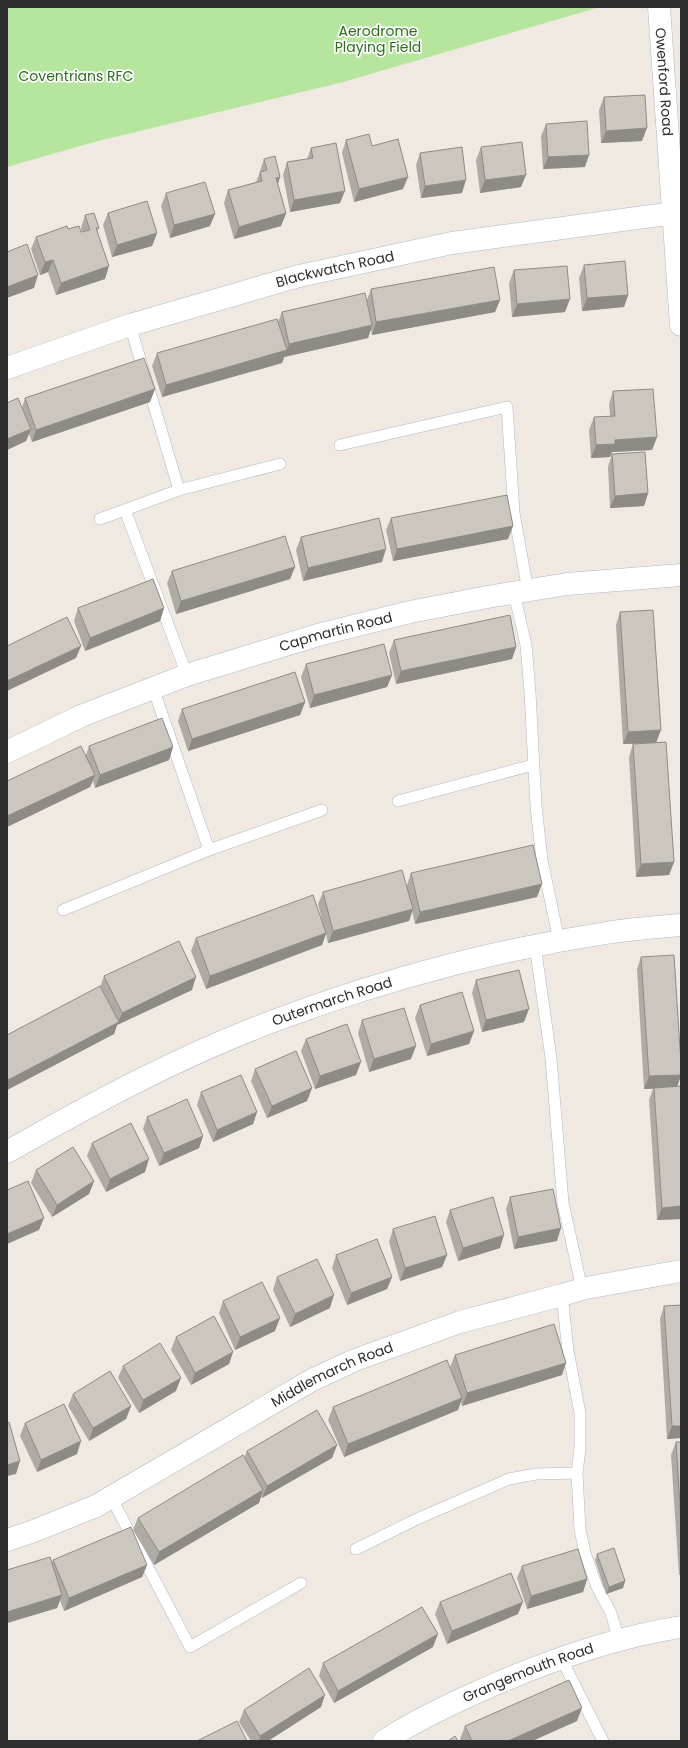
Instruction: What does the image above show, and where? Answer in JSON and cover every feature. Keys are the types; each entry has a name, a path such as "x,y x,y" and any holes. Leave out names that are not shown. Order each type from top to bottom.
{"street":[{"name":"Owenford Road","path":"659,7 681,325"},
{"name":"Blackwatch Road","path":"7,368 130,325 299,276 452,243 674,213"},
{"name":"Capmartin Road","path":"7,752 81,716 187,675 318,635 410,612 568,584 681,575"},
{"name":"Outermarch Road","path":"7,1152 125,1087 206,1049 278,1019 348,996 454,965 559,941 606,933 681,924"},
{"name":"Middlemarch Road","path":"7,1540 34,1531 96,1506 312,1380 355,1360 460,1322 572,1292 681,1271"},
{"name":"Grangemouth Road","path":"384,1741 454,1703 521,1672 619,1640 681,1627"}],"lane":[{"path":"130,325 180,490"},
{"path":"340,445 507,407 542,860 559,941"},
{"path":"100,519 180,490 280,464"},
{"path":"125,510 187,675"},
{"path":"153,688 209,850"},
{"path":"398,800 534,765"},
{"path":"64,910 209,850 322,810"},
{"path":"535,946 550,1058 572,1292 568,1351 580,1413 580,1448 577,1472 580,1530 585,1553 597,1587 611,1613 619,1640"},
{"path":"356,1549 417,1519 509,1479 536,1474 577,1472"},
{"path":"111,1497 190,1647 301,1583"},
{"path":"563,1658 567,1670 603,1741"}],"green space":[{"name":"Coventrians RFC","path":"7,7 600,7 343,82 94,142 7,167"}],"building":[{"path":"645,95 647,128 606,131 604,97"},
{"path":"587,121 589,155 548,157 546,124"},
{"path":"369,134 372,146 398,139 408,177 359,189 346,140"},
{"path":"522,142 526,175 485,180 481,147"},
{"path":"336,143 345,191 294,200 287,162 313,158 311,148"},
{"path":"462,147 466,180 425,186 420,153"},
{"path":"275,156 280,177 276,178 286,213 239,227 228,190 262,181 260,172 267,170 264,159"},
{"path":"205,182 215,214 174,225 166,193"},
{"path":"147,201 157,233 117,245 108,213"},
{"path":"94,213 99,228 96,228 109,266 61,283 53,260 45,262 36,237 67,226 68,229 79,226 81,232 90,230 85,215"},
{"path":"27,244 38,275 7,287 7,252"},
{"path":"625,261 628,295 587,298 584,265"},
{"path":"567,266 570,299 517,304 514,270"},
{"path":"494,267 500,300 376,322 371,289"},
{"path":"365,293 372,325 289,344 282,312"},
{"path":"277,319 287,350 166,385 157,353"},
{"path":"144,358 155,389 36,430 25,398"},
{"path":"653,389 657,437 615,440 615,444 596,445 594,417 615,416 613,391"},
{"path":"18,398 31,429 7,439 7,403"},
{"path":"645,452 648,493 615,496 612,454"},
{"path":"507,495 513,526 397,549 391,518"},
{"path":"379,518 386,549 308,568 301,537"},
{"path":"285,536 295,567 181,601 172,571"},
{"path":"153,579 164,608 90,638 78,608"},
{"path":"653,610 661,730 628,732 620,612"},
{"path":"510,615 516,647 401,671 394,640"},
{"path":"67,617 81,646 7,681 7,646"},
{"path":"384,644 392,675 314,695 306,664"},
{"path":"295,672 305,702 192,739 182,709"},
{"path":"162,718 173,747 100,775 89,746"},
{"path":"666,742 674,862 641,864 633,744"},
{"path":"81,746 95,775 7,816 7,781"},
{"path":"533,845 542,884 420,912 411,873"},
{"path":"402,870 413,909 333,931 323,892"},
{"path":"313,895 326,933 210,976 196,938"},
{"path":"179,941 196,977 122,1013 104,976"},
{"path":"674,955 681,1075 649,1076 641,957"},
{"path":"519,970 529,1009 486,1020 476,980"},
{"path":"100,986 119,1022 8,1080 7,1035"},
{"path":"462,992 474,1031 431,1044 420,1005"},
{"path":"404,1008 416,1046 374,1059 362,1020"},
{"path":"347,1024 361,1062 320,1076 306,1039"},
{"path":"296,1051 312,1088 272,1106 255,1069"},
{"path":"241,1075 257,1112 217,1130 201,1092"},
{"path":"681,1086 681,1206 662,1208 654,1088"},
{"path":"187,1099 203,1136 164,1153 147,1117"},
{"path":"131,1123 149,1159 110,1179 92,1143"},
{"path":"73,1147 94,1181 57,1205 36,1170"},
{"path":"28,1181 44,1218 7,1234 7,1190"},
{"path":"553,1189 561,1228 518,1237 510,1197"},
{"path":"493,1197 504,1235 463,1248 450,1210"},
{"path":"435,1216 447,1255 405,1268 393,1229"},
{"path":"377,1239 392,1277 351,1293 336,1255"},
{"path":"317,1259 334,1295 295,1314 277,1277"},
{"path":"262,1282 280,1318 240,1337 223,1301"},
{"path":"681,1305 681,1426 672,1426 664,1306"},
{"path":"214,1316 233,1352 195,1373 176,1337"},
{"path":"554,1324 566,1363 467,1393 455,1355"},
{"path":"160,1343 181,1378 143,1400 123,1366"},
{"path":"447,1360 462,1398 348,1444 333,1407"},
{"path":"110,1371 131,1406 93,1428 73,1394"},
{"path":"64,1404 81,1441 41,1460 25,1423"},
{"path":"317,1410 337,1445 267,1486 247,1451"},
{"path":"9,1422 20,1461 7,1465 7,1423"},
{"path":"676,1442 681,1442 681,1521"},
{"path":"243,1455 263,1490 159,1552 138,1518"},
{"path":"131,1527 147,1565 69,1598 53,1560"},
{"path":"614,1548 625,1581 609,1587 597,1554"},
{"path":"578,1549 587,1579 531,1596 522,1566"},
{"path":"50,1557 62,1595 7,1612 7,1570"},
{"path":"511,1573 523,1602 452,1631 440,1602"},
{"path":"422,1607 438,1634 338,1691 323,1663"},
{"path":"309,1668 325,1695 260,1736 244,1710"},
{"path":"569,1680 582,1708 508,1741 472,1741 465,1726"},
{"path":"237,1721 247,1741 197,1741"},
{"path":"455,1736 458,1741 448,1741"}],"park label":[{"name":"Aerodrome Playing Field","path":"378,40"}]}
